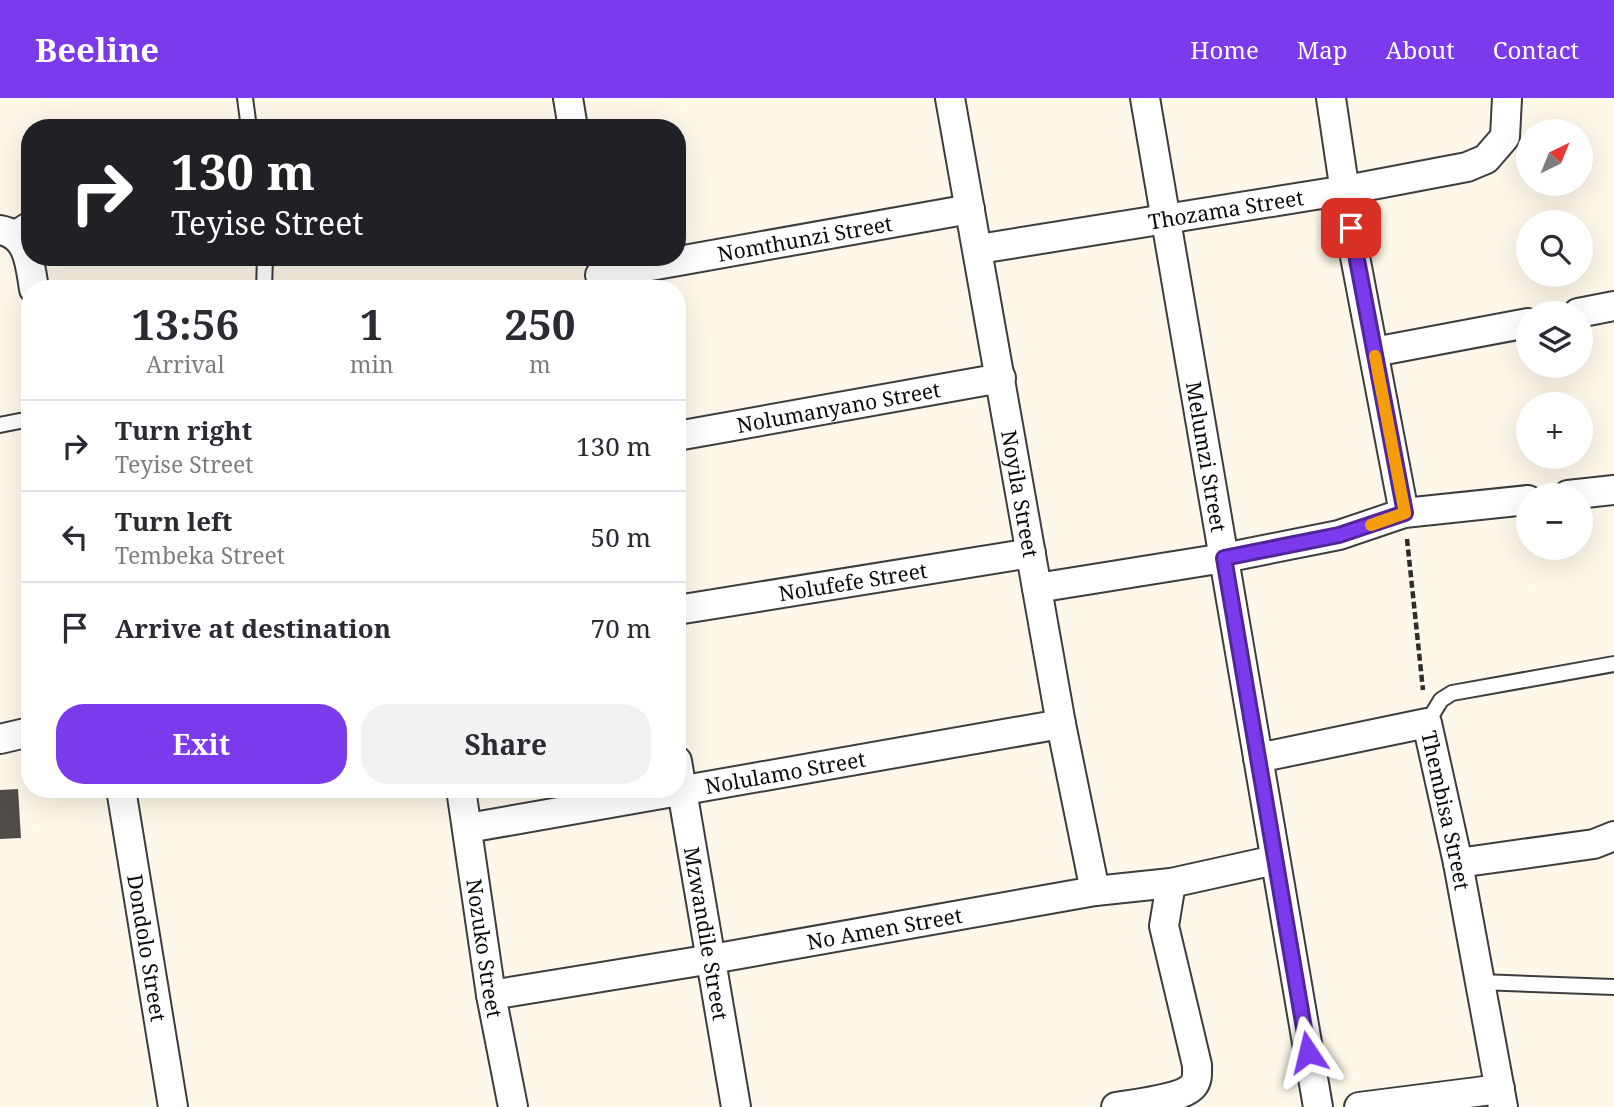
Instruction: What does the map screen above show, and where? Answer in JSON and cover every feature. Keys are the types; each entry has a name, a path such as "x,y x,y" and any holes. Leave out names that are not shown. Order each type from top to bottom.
{"street":[{"path":"569,98 572,119"},
{"name":"Noyila Street","path":"950,98 979,249 1061,724 1095,891"},
{"name":"Melumzi Street","path":"1145,98 1318,1107"},
{"path":"1331,98 1374,352 1405,513"},
{"name":"Thozama Street","path":"979,249 1441,174 1486,159 1505,136 1507,98"},
{"name":"Nomthunzi Street","path":"686,259 970,209"},
{"name":"Nomthunzi Street","path":"599,274 645,266"},
{"path":"1593,310 1614,306"},
{"path":"1374,352 1516,325"},
{"name":"Nolumanyano Street","path":"686,434 1000,378"},
{"path":"1593,492 1614,490"},
{"path":"1037,588 1224,558 1339,535 1405,513 1516,501"},
{"name":"Nolufefe Street","path":"686,609 1031,553"},
{"path":"1258,758 1427,723"},
{"name":"Thembisa Street","path":"1427,723 1458,863 1502,1098"},
{"name":"Nolulamo Street","path":"686,792 1061,724"},
{"path":"0,739 21,734"},
{"name":"Dondolo Street","path":"122,798 173,1107"},
{"name":"Nozuko Street","path":"463,798 492,995 513,1107"},
{"name":"Nolulamo Street","path":"468,828 652,798"},
{"name":"Mzwandile Street","path":"684,798 736,1107"},
{"path":"1458,863 1594,844 1614,836"},
{"name":"No Amen Street","path":"492,995 712,960 1095,891 1171,883 1275,859"},
{"path":"1116,1107 1182,1094 1194,1084 1197,1076 1164,926 1171,883"},
{"path":"1359,1107 1502,1098"}],"lane":[{"path":"245,98 248,119"},
{"path":"0,425 21,421"},
{"path":"1427,723 1441,700 1452,693 1614,664"},
{"path":"1480,982 1614,987"}],"path":[{"name":"Thembisa Street","path":"1405,513 1427,723"}],"building":[{"path":"18,789 21,838 0,839 0,790"}],"slow traffic":[{"path":"1371,525 1405,513 1375,356"}],"route":[{"path":"1308,1052 1224,558 1339,535 1405,513 1351,228"}]}
